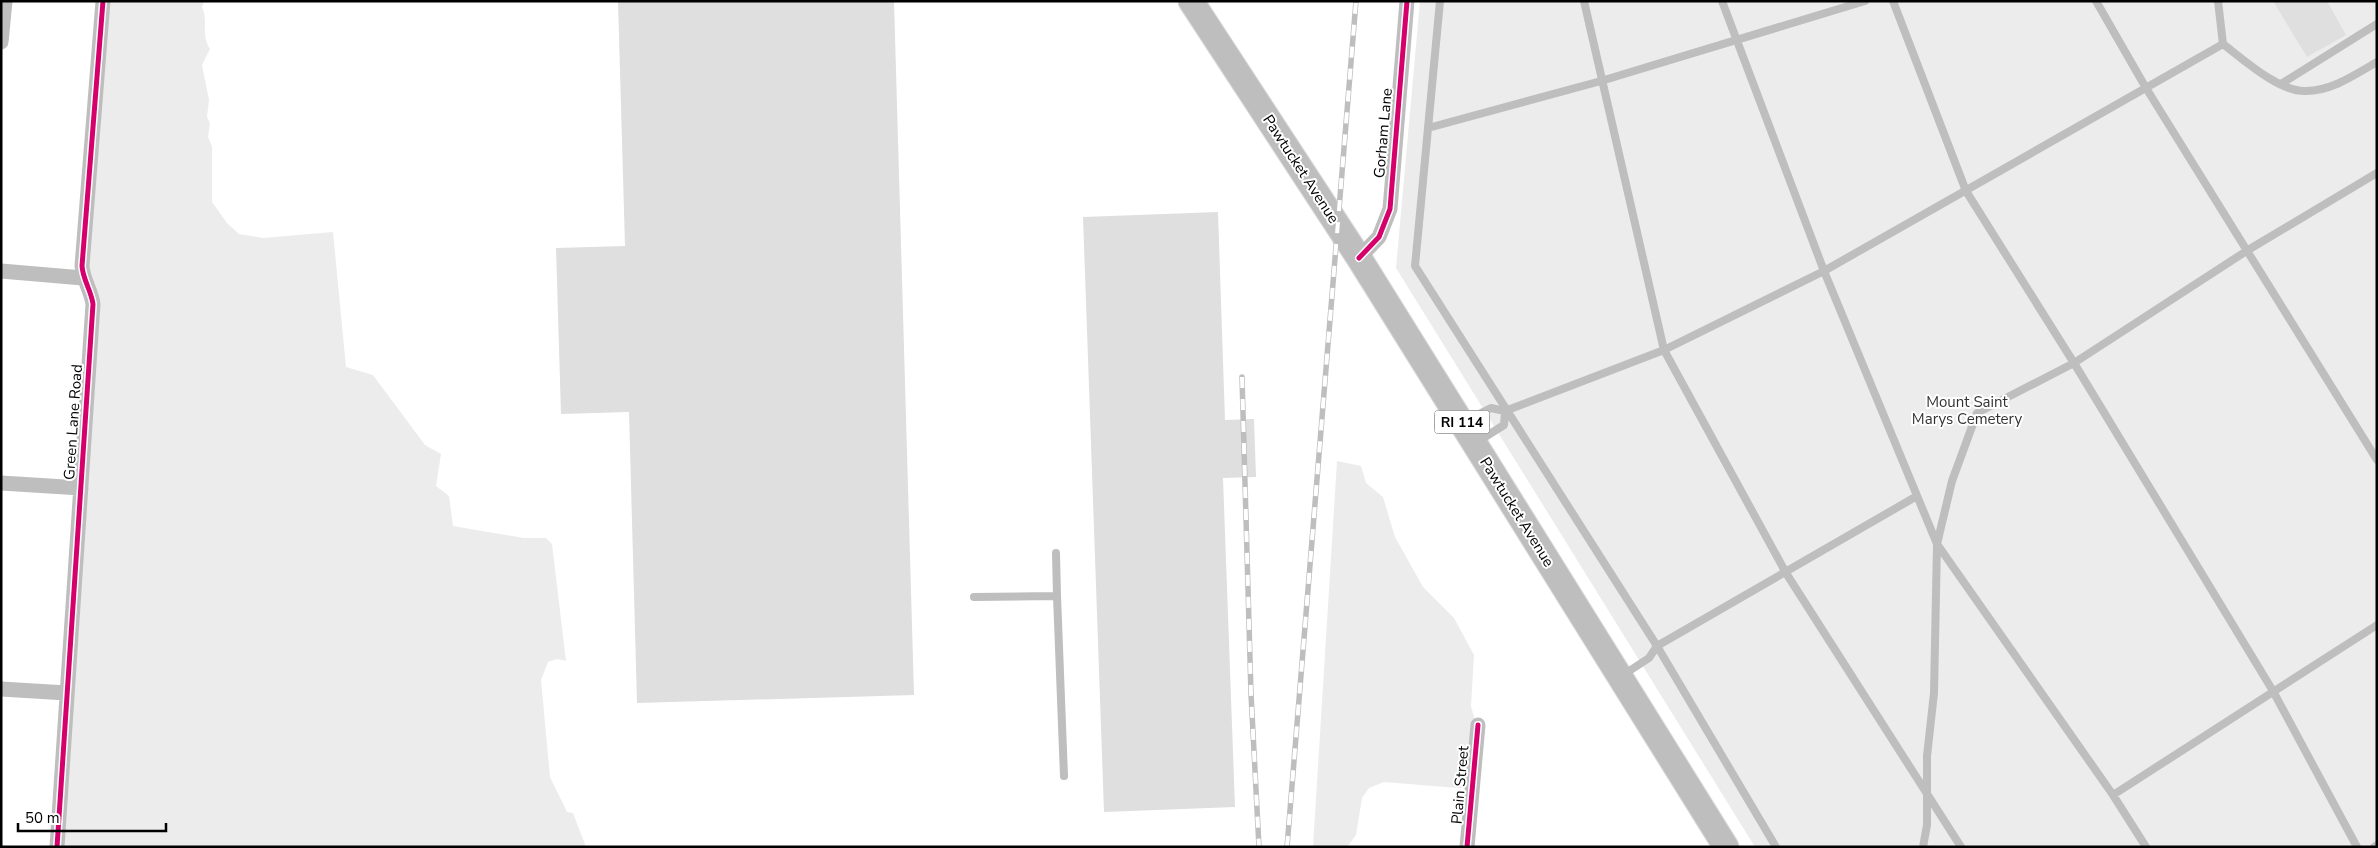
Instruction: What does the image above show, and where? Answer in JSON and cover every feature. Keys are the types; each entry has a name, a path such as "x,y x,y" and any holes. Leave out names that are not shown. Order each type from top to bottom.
{"main road":[{"name":"Pawtucket Avenue","path":"1192,1 1359,258 1726,847"}],"street":[{"path":"1,42 5,1"},
{"name":"Green Lane Road","path":"57,847 93,304 91,290 83,278 103,1"},
{"name":"Gorham Lane","path":"1359,258 1379,237 1390,209 1407,1"},
{"path":"1,272 83,278"},
{"path":"1,483 81,488"},
{"path":"1,689 66,693"},
{"name":"Plain Street","path":"1468,847 1478,724"}],"lane":[{"path":"1440,1 1414,266 1505,411 1658,646 1776,847"},
{"path":"1584,1 1601,82 1664,350 1786,573 1961,847"},
{"path":"1722,1 1824,271 1937,544 2112,795 2146,847"},
{"path":"1428,128 1601,82 1865,1"},
{"path":"1893,1 1966,191 2074,363 2273,691 2357,847"},
{"path":"2096,1 2146,88 2377,460"},
{"path":"2218,1 2223,44 2281,84 2305,92 2326,88 2350,78 2377,62"},
{"path":"2281,84 2377,24"},
{"path":"1462,422 1491,408 1505,411 1664,350 1824,271 2223,44"},
{"path":"1923,847 1927,825 1927,756 1934,693 1937,544 1952,481 1977,413 2074,363 2248,250 2377,174"},
{"path":"1474,444 1504,424 1505,411"},
{"path":"1620,678 1649,658 1658,646 1917,496"},
{"path":"1056,552 1064,776"},
{"path":"974,597 1057,596"},
{"path":"2112,795 2377,625"}],"green space":[{"path":"99,1 204,1 202,7 205,18 205,33 210,49 202,65 209,100 207,117 210,123 208,137 212,147 212,202 227,223 239,234 263,238 333,232 346,367 373,375 425,445 441,454 436,486 449,496 453,526 524,538 546,538 552,544 566,661 557,659 548,662 541,680 550,777 567,812 573,813 586,847 54,847 88,283"},
{"name":"Mount Saint Marys Cemetery","path":"1420,1 2377,1 2377,847 1755,847 1396,268"},
{"path":"1337,461 1361,466 1366,483 1383,497 1395,537 1423,587 1454,618 1474,655 1471,706 1476,724 1470,789 1384,782 1369,788 1362,798 1356,835 1347,847 1313,847"}],"building":[{"path":"618,1 894,1 914,695 637,703 629,412 561,414 556,248 625,246"},
{"path":"2273,1 2327,1 2346,35 2307,57"},
{"path":"1218,212 1225,420 1254,419 1256,477 1223,478 1235,807 1104,812 1083,217"}],"railway":[{"path":"1287,847 1356,1"},
{"path":"1242,377 1251,694 1259,847"}],"cycle path":[{"path":"57,847 93,304 82,266 103,1"},
{"path":"1359,258 1379,237 1390,209 1407,1"},
{"path":"1467,847 1478,725"}]}
